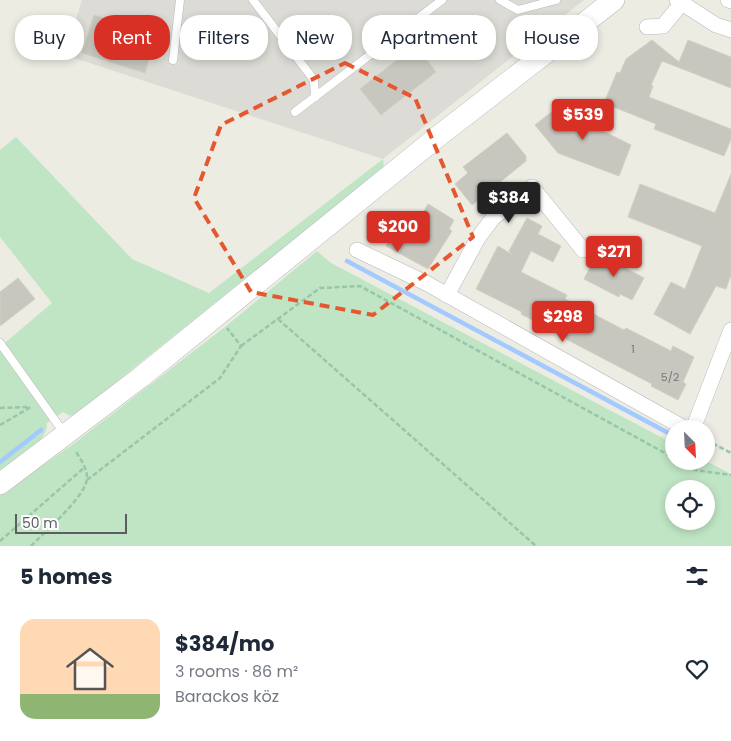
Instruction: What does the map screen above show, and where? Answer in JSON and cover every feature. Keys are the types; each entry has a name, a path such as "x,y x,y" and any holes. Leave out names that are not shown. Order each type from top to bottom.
{"street":[{"path":"0,484 66,436 443,132 614,0"},
{"path":"647,27 663,26 679,2 716,25 731,30"},
{"path":"447,295 478,238 493,218 532,187 583,250"},
{"path":"357,250 426,283 670,420"},
{"path":"696,420 731,330"}],"lane":[{"path":"172,60 180,0"},
{"path":"254,0 314,80 315,97"},
{"path":"295,112 442,0"},
{"path":"500,0 518,10 556,0"},
{"path":"0,343 66,436"}],"path":[{"path":"31,546 71,506 87,480 220,378 241,346 320,288 360,286 665,453"},
{"path":"217,316 241,346"},
{"path":"278,319 536,546"},
{"path":"0,425 30,407"},
{"path":"0,408 45,407"},
{"path":"66,436 85,467 87,480"},
{"path":"715,445 731,453"},
{"path":"0,541 85,467"},
{"path":"695,470 731,474"}],"highlighted area":[{"path":"345,63 415,98 473,237 373,315 251,292 194,198 221,125"}],"shaded area":[{"path":"82,0 584,0 565,15 506,15 506,60 508,60 383,159 80,60 84,60 84,15 77,15"}],"green space":[{"path":"16,137 132,259 209,293 383,159 384,168 77,413 70,416 63,412 47,423 46,431 42,438 30,452 0,473 0,347 52,303 0,237 0,150"},
{"path":"317,251 331,263 665,439 665,470 715,470 715,466 731,474 731,546 0,546 0,495 72,445 225,327"}],"building":[{"path":"94,15 94,57 84,54 84,47"},
{"path":"652,40 679,62 688,40 731,57 731,88 662,61 651,85 653,86 649,97 731,129 731,139 724,156 654,129 656,124 604,103 617,72 620,73 626,59"},
{"path":"104,60 149,60 145,73"},
{"path":"397,60 427,60 436,72 381,115 360,89"},
{"path":"564,102 581,120 631,145 619,176 558,153 535,125"},
{"path":"507,133 526,156 526,161 472,205 455,184 468,173 463,167"},
{"path":"731,174 731,275 726,289 716,286 690,334 654,314 671,282 685,289 702,246 628,217 640,184 715,213"},
{"path":"428,204 454,220 449,229 452,231 428,269 386,246 395,229 409,237"},
{"path":"527,218 542,226 538,234 561,246 553,262 531,251 521,272 567,295 565,299 624,330 626,328 671,351 673,346 694,357 683,382 686,384 678,400 651,386 652,384 521,314 522,312 476,289 498,246 513,255 509,251"},
{"path":"596,256 608,262 609,259 644,278 632,300 620,294 619,297 584,279"},
{"path":"18,278 35,299 0,326 0,292"}],"waterway":[{"path":"347,261 665,431"},
{"path":"0,462 41,430"}]}
